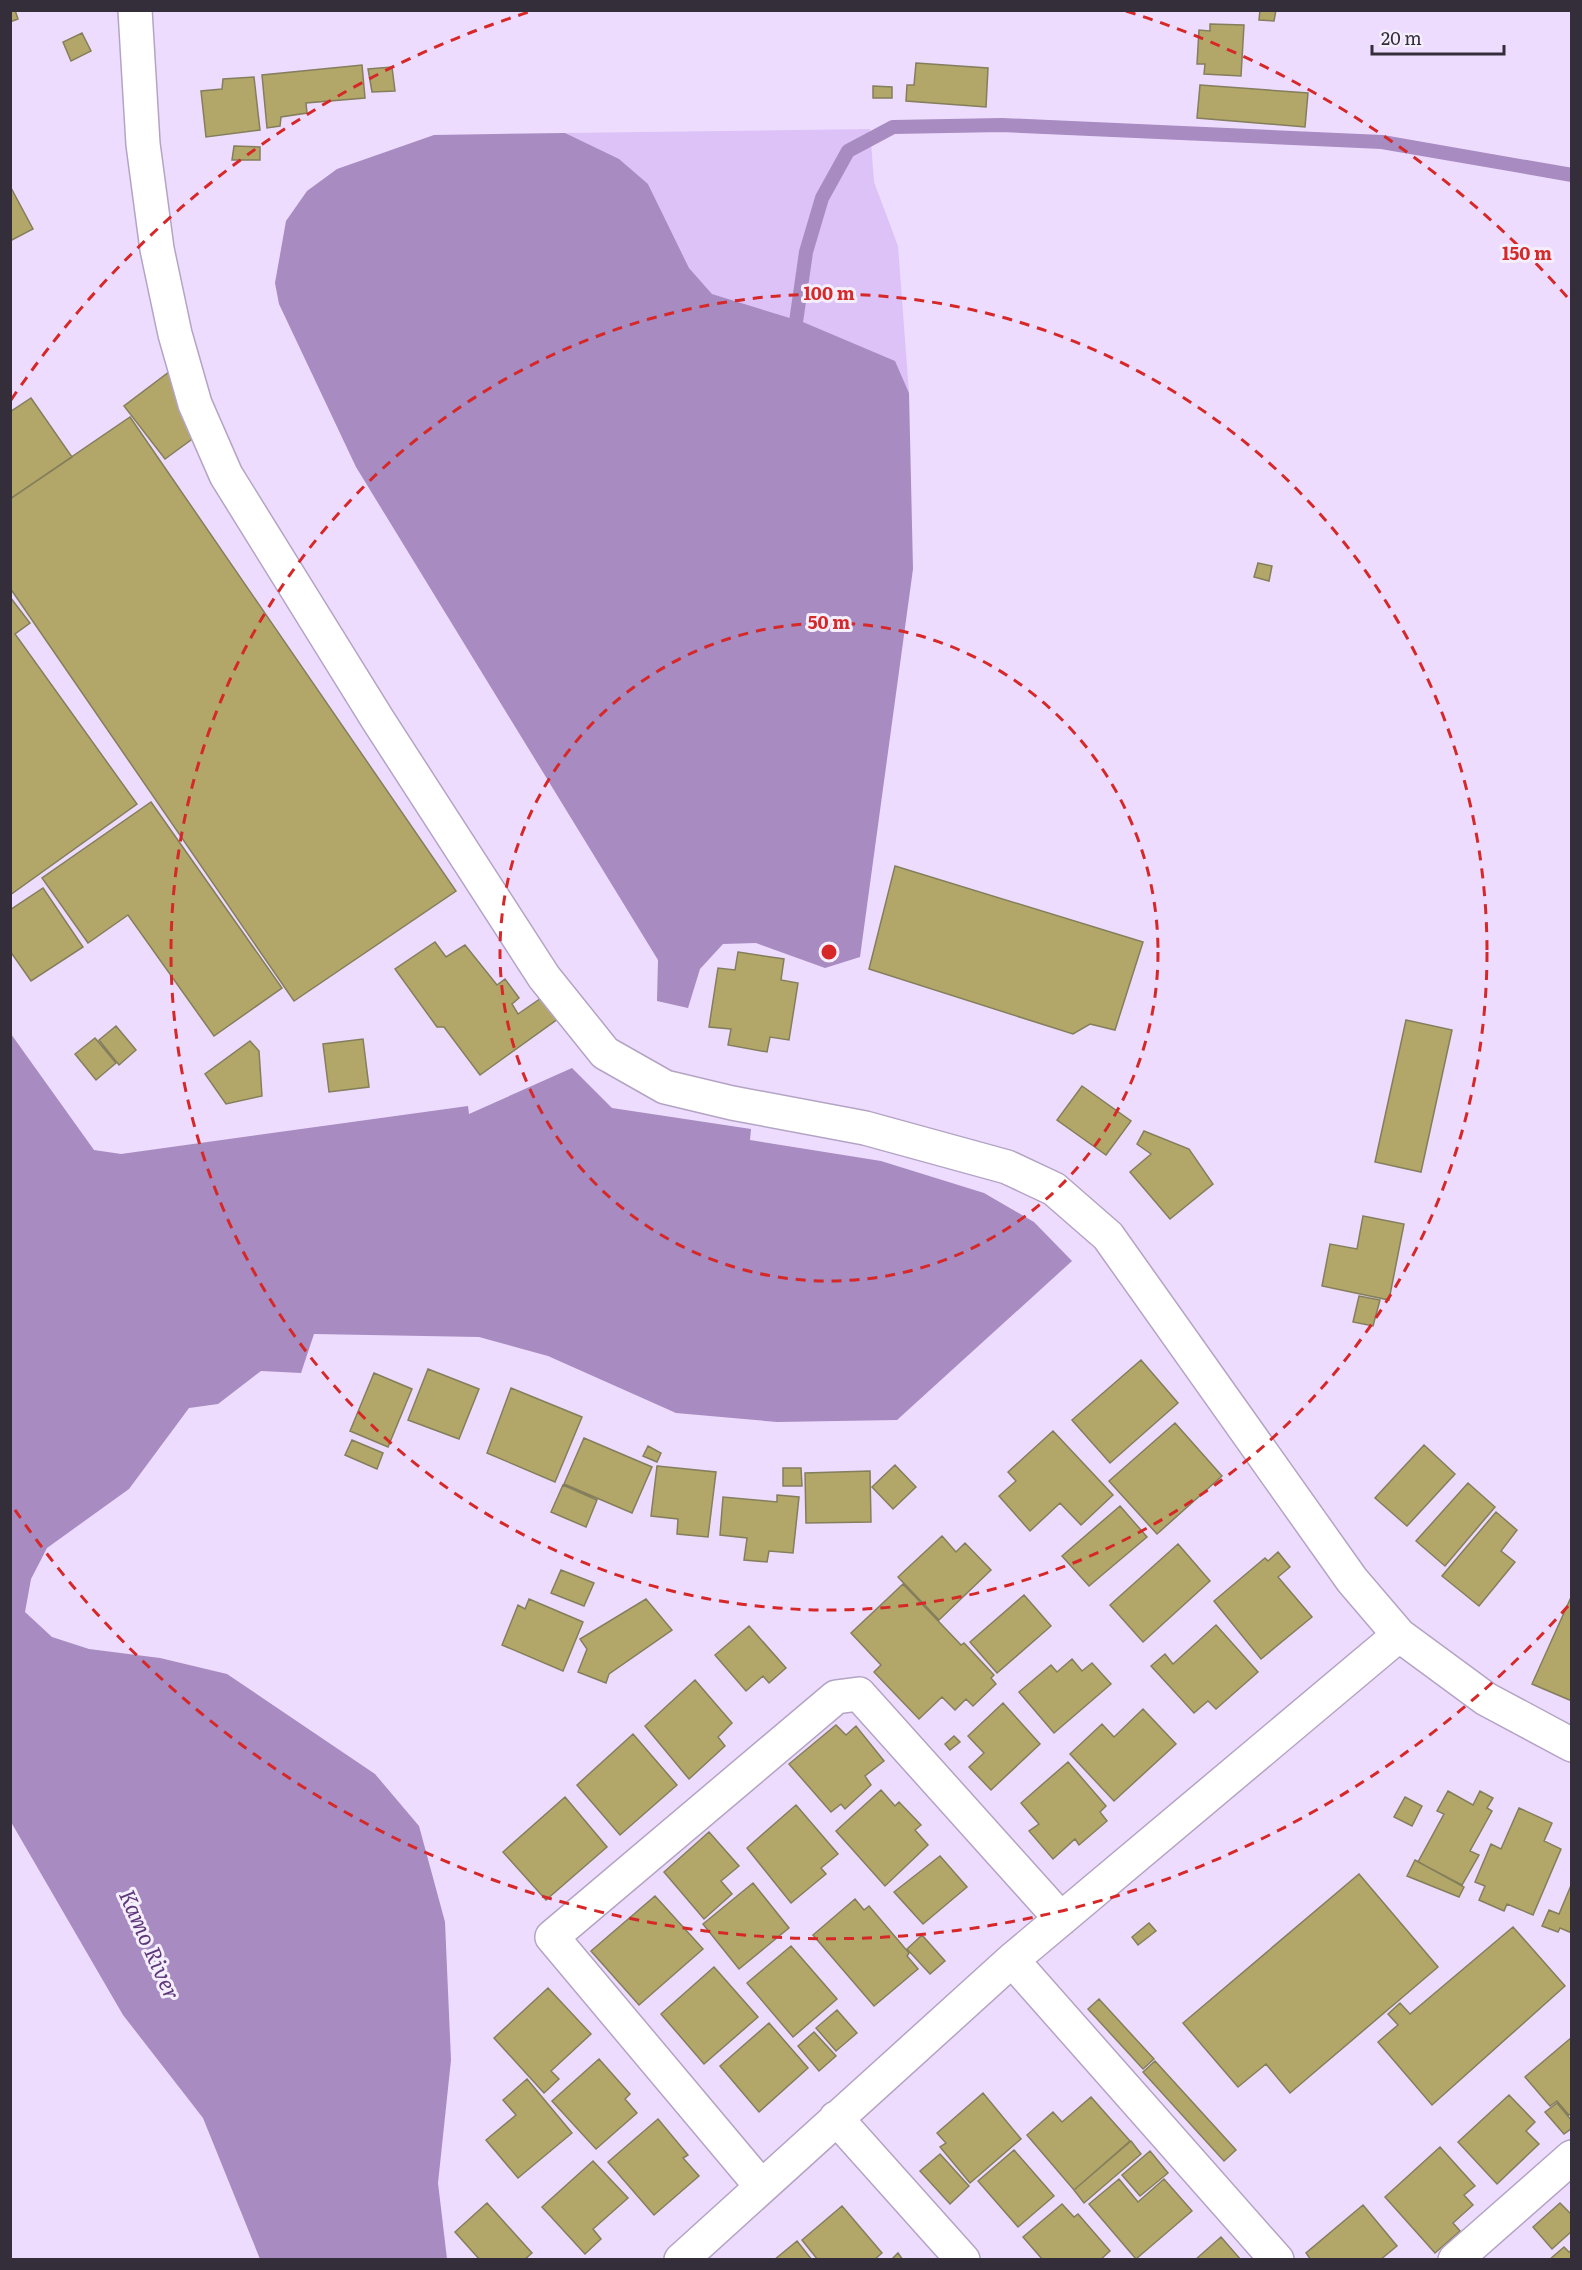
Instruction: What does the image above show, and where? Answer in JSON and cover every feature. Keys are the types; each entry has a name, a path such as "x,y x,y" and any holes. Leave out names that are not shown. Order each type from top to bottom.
{"street":[{"path":"135,10 143,144 157,249 175,333 195,404 232,485 378,720 544,977 605,1053 665,1087 732,1103 865,1128 1007,1167 1054,1189 1108,1236 1352,1580 1399,1635 1486,1699 1572,1745"},
{"path":"681,2259 1012,1960 1399,1635"},
{"path":"761,2186 552,1937 836,1697 859,1694 1061,1919"},
{"path":"1012,1960 1277,2259"},
{"path":"836,2118 963,2259"},
{"path":"1455,2259 1572,2157"}],"shaded area":[{"path":"870,129 874,182 898,246 909,393 894,361 803,322 712,294 689,268 648,184 565,133"}],"water":[{"path":"565,133 619,159 648,184 689,268 712,294 803,322 895,361 909,393 913,569 860,957 825,968 756,943 723,944 700,969 688,1008 657,1001 658,960 356,467 279,304 275,283 286,221 307,191 337,169 434,135"},
{"name":"Kamo River","path":"11,1034 94,1150 121,1154 468,1106 469,1114 572,1068 612,1108 751,1129 750,1140 881,1161 984,1193 1034,1222 1072,1261 897,1420 777,1422 676,1413 548,1356 479,1337 314,1334 301,1373 261,1371 218,1404 189,1408 129,1489 47,1548 31,1579 25,1612 52,1637 89,1649 160,1658 227,1674 375,1774 419,1826 445,1922 451,2060 438,2183 447,2259 260,2259 203,2118 123,2015 11,1822"}],"building":[{"path":"10,10 15,10 18,19 10,22"},
{"path":"1260,10 1276,10 1274,21 1259,20"},
{"path":"1210,24 1244,25 1241,76 1204,74 1205,64 1197,64 1199,30 1210,31"},
{"path":"82,33 91,51 71,61 63,42"},
{"path":"916,63 988,68 986,107 906,101 907,85 914,85"},
{"path":"362,65 365,98 306,103 307,113 281,117 280,126 267,128 262,75"},
{"path":"392,67 395,91 372,92 368,69"},
{"path":"254,77 260,130 206,137 201,91 222,89 223,79"},
{"path":"1200,85 1308,93 1305,127 1197,118"},
{"path":"873,86 892,87 892,98 873,98"},
{"path":"234,146 260,147 260,160 232,160"},
{"path":"10,186 33,229 10,241"},
{"path":"169,372 195,437 165,459 124,406"},
{"path":"31,398 72,457 10,499 10,412"},
{"path":"130,417 456,891 294,1001 10,588 10,499"},
{"path":"1258,563 1272,566 1269,581 1254,577"},
{"path":"10,597 30,623 15,634 137,804 10,895"},
{"path":"151,802 282,988 214,1036 128,915 88,943 42,878"},
{"path":"895,866 1143,942 1115,1030 1090,1024 1073,1034 869,969"},
{"path":"43,888 83,947 31,981 10,951 10,910"},
{"path":"435,942 446,957 465,945 497,985 505,979 519,998 512,1004 518,1014 547,994 562,1016 480,1075 444,1027 437,1027 395,969"},
{"path":"738,952 784,959 781,980 798,983 789,1040 770,1037 767,1052 728,1045 731,1029 709,1027 718,968 735,970"},
{"path":"1406,1020 1452,1030 1421,1172 1375,1162"},
{"path":"116,1026 136,1050 119,1065 99,1040"},
{"path":"95,1038 116,1063 96,1080 75,1054"},
{"path":"363,1039 369,1087 329,1092 323,1044"},
{"path":"250,1041 259,1051 262,1096 226,1104 205,1074"},
{"path":"1082,1086 1131,1121 1106,1155 1057,1120"},
{"path":"1144,1131 1189,1149 1213,1184 1170,1219 1130,1172 1151,1154 1137,1144"},
{"path":"1363,1216 1404,1224 1389,1300 1322,1286 1330,1244 1357,1249"},
{"path":"1359,1296 1380,1300 1373,1326 1353,1322"},
{"path":"1141,1360 1178,1403 1110,1463 1072,1420"},
{"path":"428,1369 479,1389 459,1439 408,1420"},
{"path":"374,1373 412,1389 388,1447 350,1431"},
{"path":"511,1388 582,1417 555,1482 487,1453"},
{"path":"1175,1423 1222,1476 1157,1534 1109,1481"},
{"path":"1053,1431 1113,1495 1081,1525 1060,1503 1030,1531 999,1496 1016,1481 1008,1472"},
{"path":"584,1438 652,1467 632,1513 564,1484"},
{"path":"352,1440 383,1453 377,1469 345,1455"},
{"path":"1424,1445 1455,1474 1407,1526 1375,1498"},
{"path":"648,1446 661,1453 657,1462 643,1456"},
{"path":"895,1465 916,1487 893,1509 872,1487"},
{"path":"657,1466 716,1472 708,1537 677,1534 678,1519 651,1516"},
{"path":"783,1468 801,1468 802,1486 783,1486"},
{"path":"870,1471 871,1522 806,1523 805,1473"},
{"path":"1468,1483 1495,1507 1445,1566 1416,1541"},
{"path":"563,1485 597,1500 586,1527 551,1512"},
{"path":"777,1495 799,1497 793,1553 769,1551 767,1562 744,1560 747,1538 720,1535 723,1497 777,1502"},
{"path":"1120,1506 1147,1537 1089,1586 1062,1556"},
{"path":"1496,1512 1517,1530 1501,1551 1515,1562 1479,1606 1442,1576"},
{"path":"942,1536 956,1552 965,1543 991,1570 939,1620 898,1577"},
{"path":"1178,1544 1210,1581 1143,1642 1110,1605"},
{"path":"1278,1552 1290,1567 1278,1577 1312,1617 1261,1659 1214,1601 1265,1558 1268,1561"},
{"path":"561,1570 594,1583 584,1606 551,1593"},
{"path":"903,1584 961,1645 964,1643 994,1675 991,1678 996,1684 973,1706 966,1699 955,1710 942,1697 919,1719 874,1672 881,1665 851,1633"},
{"path":"1024,1595 1051,1626 997,1673 970,1642"},
{"path":"1572,1595 1572,1701 1532,1684"},
{"path":"529,1599 583,1622 563,1671 502,1645 518,1605 525,1609"},
{"path":"646,1599 672,1630 609,1674 606,1683 578,1672 587,1649 580,1639"},
{"path":"1216,1625 1258,1672 1216,1709 1208,1701 1194,1713 1151,1666 1165,1654 1173,1664"},
{"path":"749,1626 786,1668 769,1683 763,1676 746,1691 715,1655"},
{"path":"1072,1659 1082,1671 1092,1663 1111,1684 1054,1733 1019,1692 1051,1665 1057,1672"},
{"path":"695,1680 732,1723 718,1737 725,1746 689,1779 645,1726"},
{"path":"1003,1703 1040,1744 991,1790 969,1767 984,1753 968,1736"},
{"path":"1143,1709 1176,1744 1114,1801 1070,1754 1102,1724 1114,1737"},
{"path":"836,1725 846,1735 856,1726 884,1761 865,1776 871,1785 845,1809 841,1804 831,1812 789,1764"},
{"path":"633,1734 677,1785 620,1835 577,1785"},
{"path":"954,1736 960,1742 950,1750 945,1744"},
{"path":"1068,1762 1106,1806 1100,1812 1107,1821 1079,1845 1075,1839 1053,1859 1029,1831 1039,1824 1021,1803"},
{"path":"881,1790 895,1806 899,1802 921,1825 915,1830 928,1845 885,1886 836,1831"},
{"path":"1448,1791 1473,1805 1480,1791 1493,1798 1487,1808 1492,1811 1470,1851 1479,1855 1462,1885 1418,1862 1444,1814 1437,1811"},
{"path":"565,1797 607,1847 546,1900 503,1852"},
{"path":"1405,1797 1422,1806 1412,1826 1394,1817"},
{"path":"796,1805 838,1854 821,1868 826,1874 791,1903 747,1848"},
{"path":"1519,1808 1552,1823 1544,1841 1561,1849 1533,1915 1507,1904 1504,1911 1479,1900 1485,1886 1475,1882 1491,1844 1501,1849"},
{"path":"709,1832 739,1866 721,1881 732,1894 704,1919 664,1872"},
{"path":"940,1856 967,1887 923,1924 894,1892"},
{"path":"1415,1860 1464,1887 1459,1897 1407,1876"},
{"path":"1359,1874 1438,1967 1290,2093 1266,2064 1238,2087 1183,2023"},
{"path":"753,1883 789,1928 739,1969 703,1924"},
{"path":"1572,1883 1572,1933 1560,1928 1558,1932 1542,1926 1549,1910 1559,1914"},
{"path":"655,1896 703,1949 639,2005 591,1951"},
{"path":"855,1899 864,1910 869,1906 909,1953 907,1956 918,1969 874,2006 813,1935"},
{"path":"1149,1923 1156,1931 1138,1945 1132,1937"},
{"path":"1513,1927 1565,1986 1432,2105 1378,2042 1398,2025 1388,2014 1400,2003 1410,2014"},
{"path":"922,1935 945,1961 930,1974 907,1949"},
{"path":"791,1946 837,1999 793,2037 747,1983"},
{"path":"714,1967 758,2017 704,2064 661,2014"},
{"path":"548,1988 591,2034 551,2071 559,2079 544,2093 494,2038"},
{"path":"1099,1999 1154,2059 1143,2069 1088,2009"},
{"path":"837,2010 857,2033 836,2051 816,2028"},
{"path":"769,2023 808,2068 759,2112 720,2066"},
{"path":"814,2032 836,2056 819,2071 798,2046"},
{"path":"1572,2037 1572,2113 1569,2115 1557,2101 1550,2106 1525,2077"},
{"path":"599,2059 630,2094 625,2099 637,2113 596,2149 552,2101"},
{"path":"1155,2061 1236,2150 1224,2161 1143,2072"},
{"path":"527,2079 572,2133 518,2178 486,2140 516,2115 503,2100"},
{"path":"983,2093 1021,2139 970,2183 940,2147 946,2143 937,2133"},
{"path":"1509,2095 1535,2122 1526,2131 1539,2144 1497,2184 1458,2142"},
{"path":"1091,2097 1130,2141 1074,2190 1027,2135 1053,2112 1062,2122"},
{"path":"1557,2103 1572,2121 1572,2128 1564,2134 1545,2112"},
{"path":"658,2119 688,2155 683,2158 699,2176 654,2215 608,2162"},
{"path":"1131,2141 1141,2154 1084,2203 1074,2190"},
{"path":"1440,2147 1475,2186 1464,2195 1473,2205 1453,2223 1460,2231 1435,2253 1385,2197"},
{"path":"1014,2150 1054,2196 1018,2227 978,2181"},
{"path":"1150,2151 1168,2173 1140,2196 1122,2175"},
{"path":"940,2154 969,2186 950,2204 920,2171"},
{"path":"593,2161 628,2198 593,2229 601,2239 585,2254 542,2207"},
{"path":"1119,2179 1138,2202 1164,2179 1192,2211 1136,2259 1089,2204"},
{"path":"487,2203 532,2253 524,2260 480,2260 455,2232"},
{"path":"1560,2203 1572,2215 1572,2231 1552,2249 1533,2227"},
{"path":"1062,2204 1074,2217 1078,2214 1110,2251 1100,2260 1043,2260 1023,2237"},
{"path":"1363,2205 1397,2246 1380,2260 1311,2260 1306,2253"},
{"path":"842,2206 882,2253 874,2260 818,2260 802,2240"},
{"path":"1221,2237 1241,2260 1195,2260"},
{"path":"797,2241 812,2260 774,2260"},
{"path":"1564,2247 1569,2252 1572,2250 1572,2260 1549,2260"},
{"path":"898,2253 903,2260 891,2260"}],"waterway":[{"path":"794,336 806,252 822,198 848,151 893,127 1002,125 1382,142 1572,175"}]}
